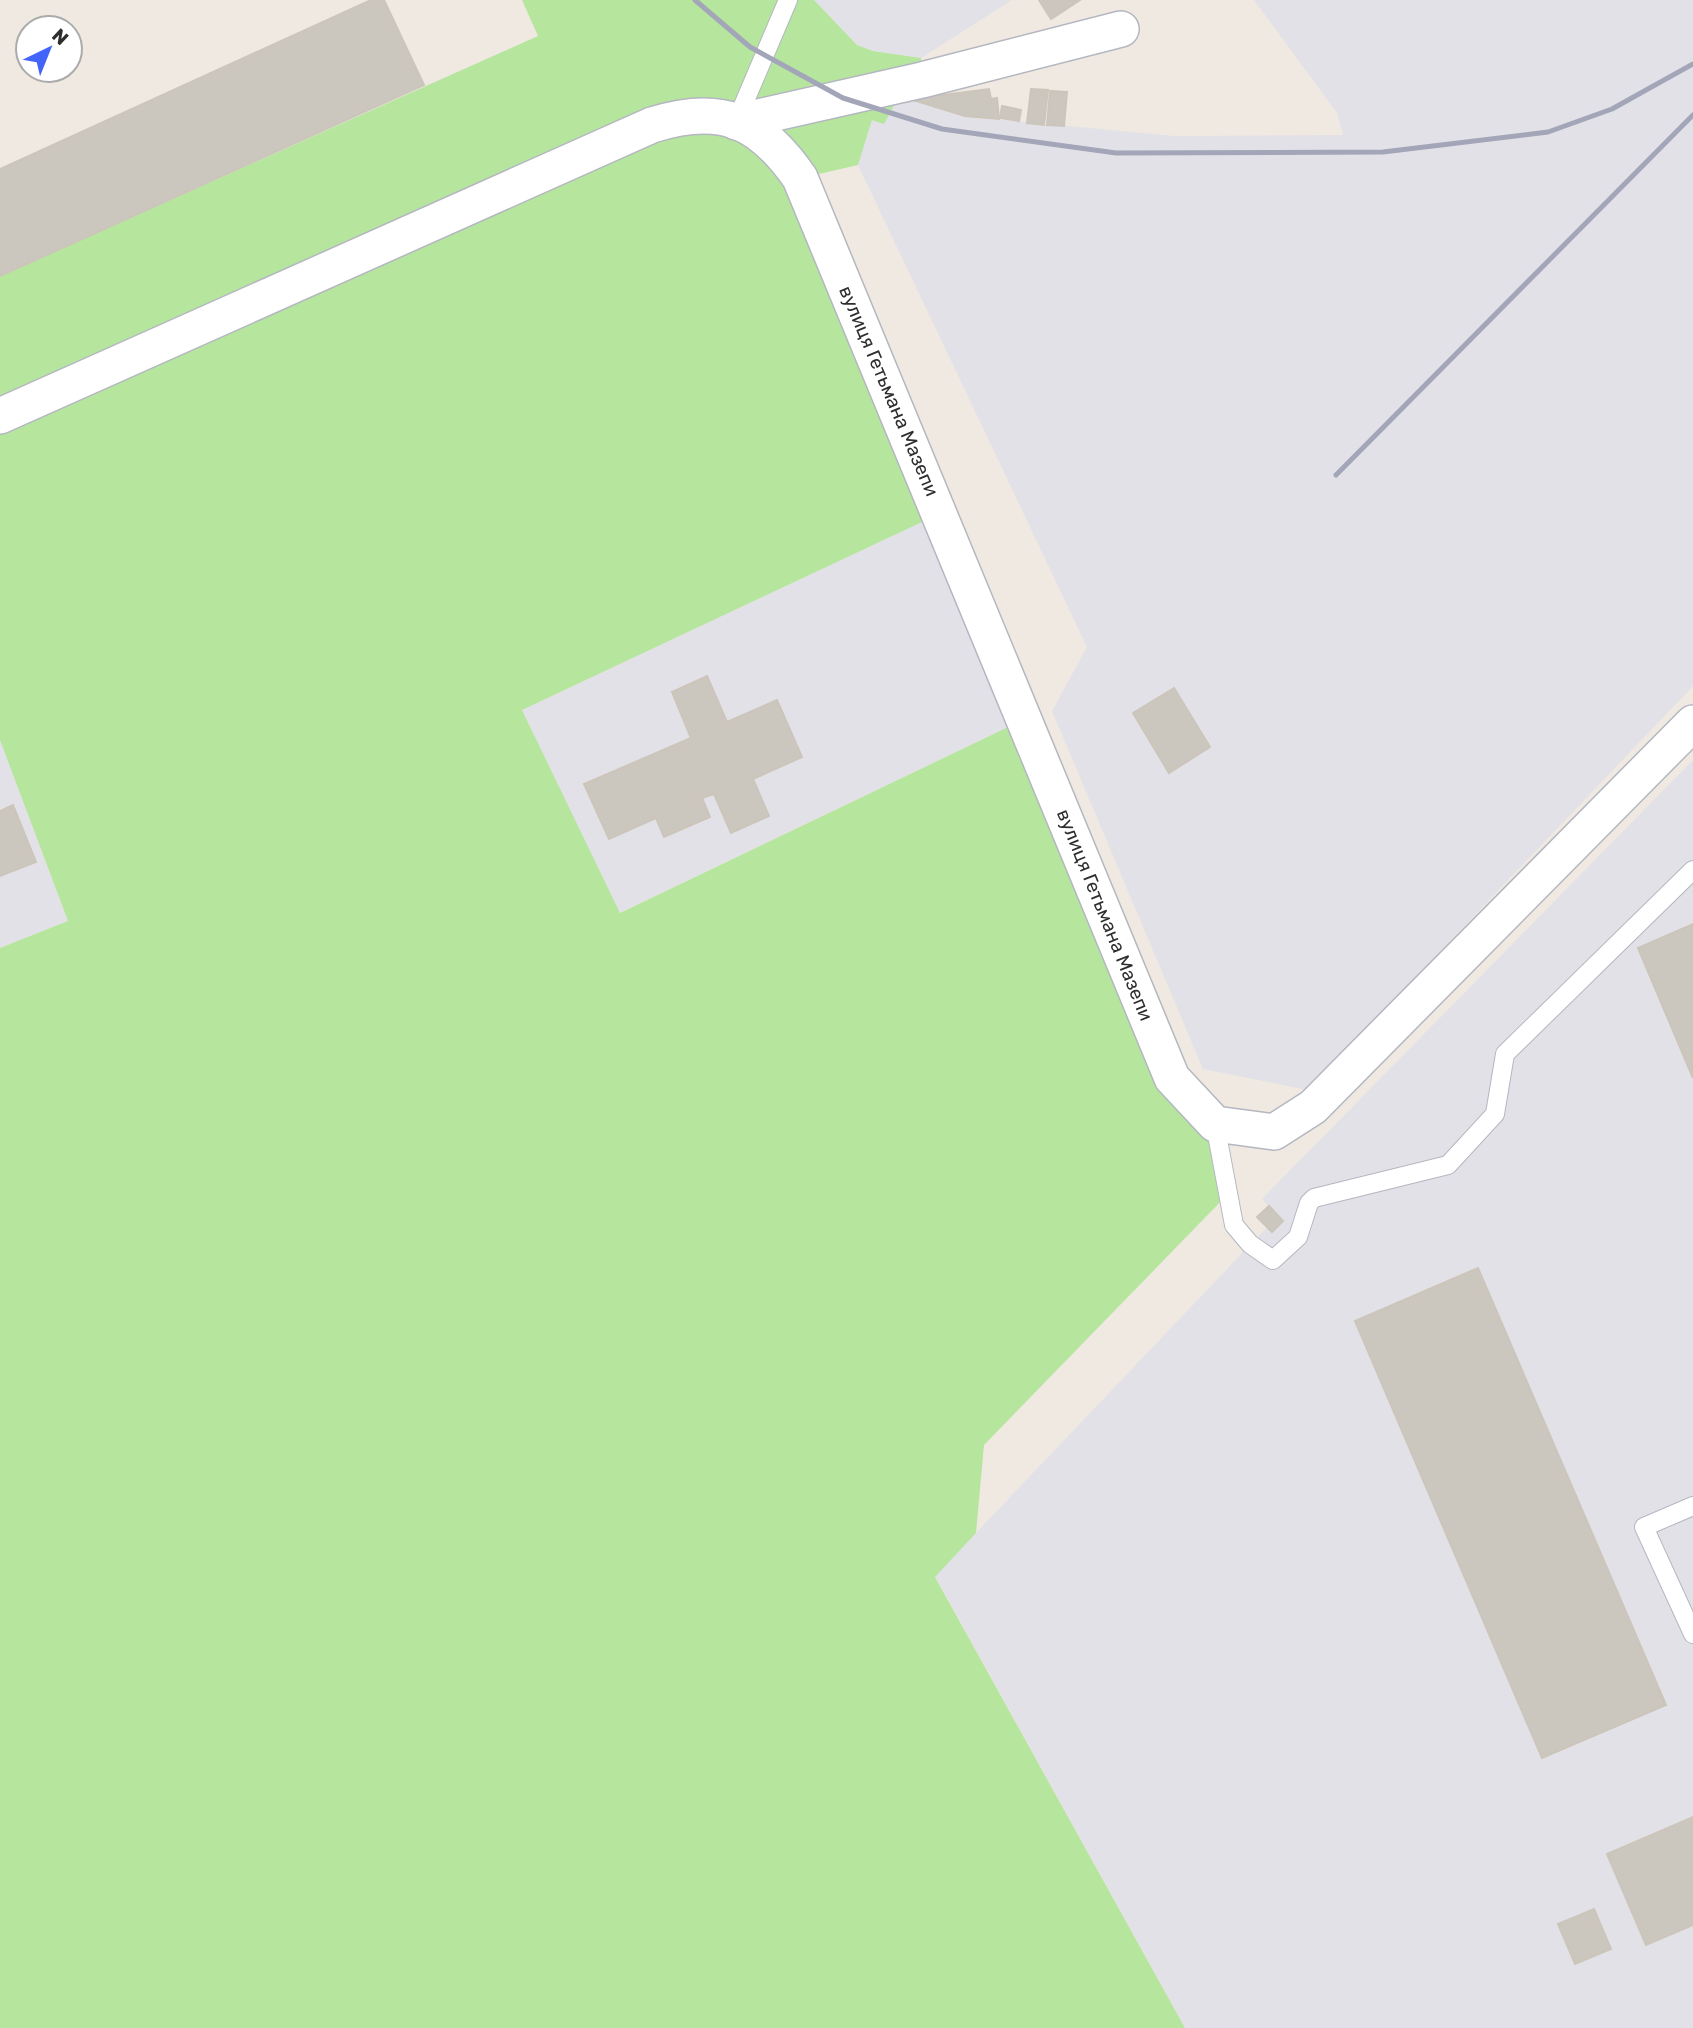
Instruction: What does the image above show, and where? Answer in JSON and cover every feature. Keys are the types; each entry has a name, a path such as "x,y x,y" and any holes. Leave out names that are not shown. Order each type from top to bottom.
{"street":[{"path":"0,416 652,125 699,113 736,121 922,80 1121,29"},
{"name":"вулиця Гетьмана Мазепи","path":"736,121 773,144 800,178 1172,1078 1215,1124"},
{"path":"1215,1124 1274,1132 1313,1107 1693,723"}],"lane":[{"path":"736,121 788,0"},
{"path":"1215,1124 1234,1225 1251,1244 1273,1260 1298,1237 1308,1203 1314,1198 1448,1165 1495,1114 1505,1054 1693,870"},
{"path":"1693,1506 1644,1527 1693,1634"}],"shaded area":[{"path":"814,0 1012,0 921,58 873,51 857,45"},
{"path":"1254,0 1693,0 1693,686 1308,1090 1203,1069 1052,711 1087,647 858,165 872,120 897,100 916,101 965,116 1174,136 1343,135 1337,113"},
{"path":"939,514 1025,719 619,913 522,710"},
{"path":"0,740 68,921 0,948"},
{"path":"1693,760 1693,2028 1185,2028 935,1576 1267,1227 1257,1217 1268,1206 1262,1199"}],"green space":[{"path":"522,0 814,0 857,45 873,51 921,58 923,98 897,100 884,124 872,120 858,165 801,178 939,514 522,710 620,913 1025,719 1172,1078 1215,1124 1229,1193 984,1445 976,1533 935,1577 1185,2028 0,2028 0,948 68,921 0,740 0,276 538,36"}],"building":[{"path":"371,0 384,0 424,85 0,276 0,169"},
{"path":"1039,0 1080,0 1051,19"},
{"path":"989,89 991,99 997,98 999,119 965,116 916,101 928,97"},
{"path":"1031,89 1048,90 1044,125 1027,123"},
{"path":"1050,91 1067,92 1064,126 1047,125"},
{"path":"1002,106 1021,110 1019,121 1000,118"},
{"path":"707,676 727,722 777,700 802,757 753,779 769,816 731,833 714,794 702,798 710,817 664,837 656,818 609,839 584,784 691,738 672,692"},
{"path":"1174,688 1210,747 1169,773 1133,713"},
{"path":"13,805 36,862 0,876 0,811"},
{"path":"1693,924 1693,1078 1638,948"},
{"path":"1269,1206 1283,1221 1272,1232 1257,1217"},
{"path":"1478,1268 1666,1705 1542,1758 1355,1321"},
{"path":"1693,1817 1693,1925 1646,1945 1607,1854"},
{"path":"1594,1909 1611,1949 1575,1964 1558,1924"}],"railway":[{"path":"695,0 750,47 843,98 942,129 1116,153 1383,152 1548,132 1612,109 1693,64"},
{"path":"1336,475 1693,115"}]}
